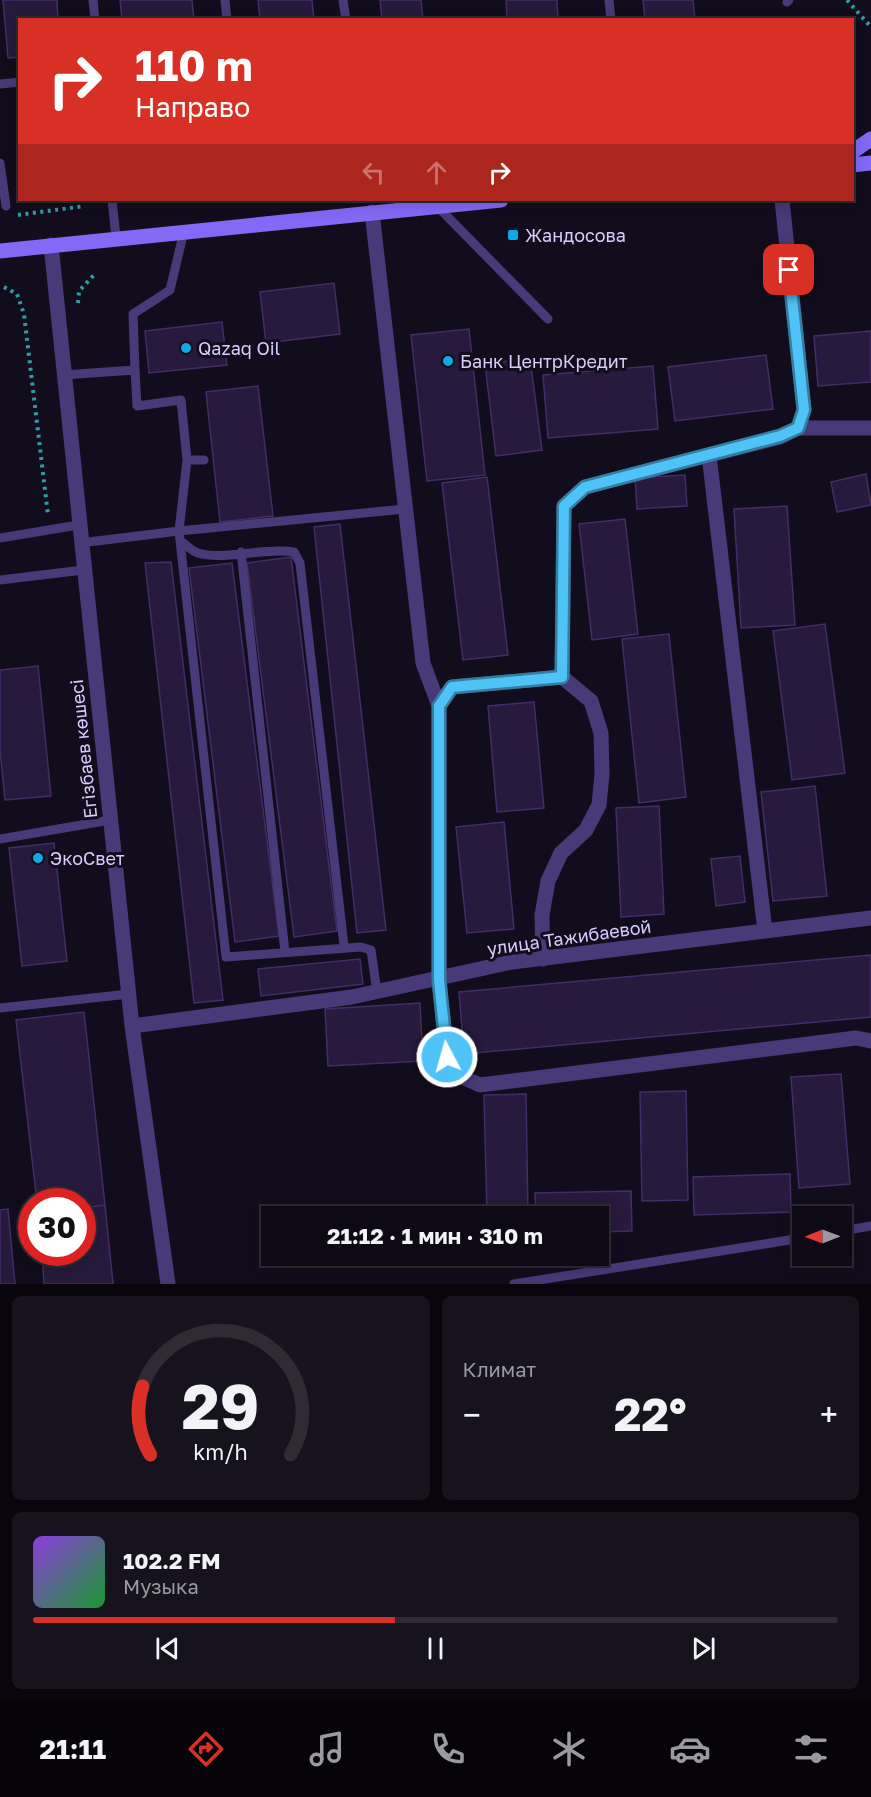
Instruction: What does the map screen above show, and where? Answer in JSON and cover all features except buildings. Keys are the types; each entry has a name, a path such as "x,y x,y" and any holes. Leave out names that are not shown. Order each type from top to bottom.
{"main road":[{"path":"854,151 871,139"},
{"path":"854,165 871,163"},
{"path":"0,251 116,237 490,201"}],"street":[{"path":"782,201 804,410 798,428"},
{"path":"372,212 423,663 439,706 439,980 447,1057 460,1076 480,1085 856,1038 871,1041"},
{"name":"Егізбаев көшесі","path":"51,244 78,525 132,1026 168,1284"},
{"path":"562,677 564,506 585,487 780,436 798,428 871,428"},
{"path":"709,455 765,931"},
{"path":"439,706 452,687 562,677 591,702 601,733 602,774 599,805 586,830 561,853 548,881 542,915 543,958"},
{"name":"улица Тажибаевой","path":"132,1026 377,992 512,962 871,918"}],"lane":[{"path":"93,0 95,18"},
{"path":"225,0 227,18"},
{"path":"343,0 346,18"},
{"path":"609,0 611,18"},
{"path":"0,84 18,82"},
{"path":"0,163 6,206"},
{"path":"112,201 116,237"},
{"path":"437,206 548,319"},
{"path":"184,231 170,290 132,314 137,406 181,400 187,460 178,531 182,542 226,957 361,946 371,950 377,992"},
{"path":"63,375 135,370"},
{"path":"187,460 204,460"},
{"path":"80,543 405,509"},
{"path":"0,537 78,525"},
{"path":"182,542 197,553 281,549 294,552 300,562 344,946"},
{"path":"241,552 285,952"},
{"path":"0,580 83,570"},
{"path":"0,839 110,820"},
{"path":"0,1008 129,994"},
{"path":"852,1229 871,1226"},
{"path":"514,1284 792,1240"}],"path":[{"path":"847,0 871,27"},
{"path":"11,216 85,206"},
{"path":"78,309 79,291 95,274"},
{"path":"4,288 17,294 24,314 50,530"}],"place":[{"name":"Жандосова","path":"513,235"},
{"name":"Qazaq Oil","path":"186,348"},
{"name":"Банк ЦентрКредит","path":"448,361"},
{"name":"ЭкоСвет","path":"38,858"}],"route":[{"path":"447,1057 439,980 441,765 439,706 452,687 562,677 564,506 585,487 780,436 798,428 804,410 789,270"}]}
